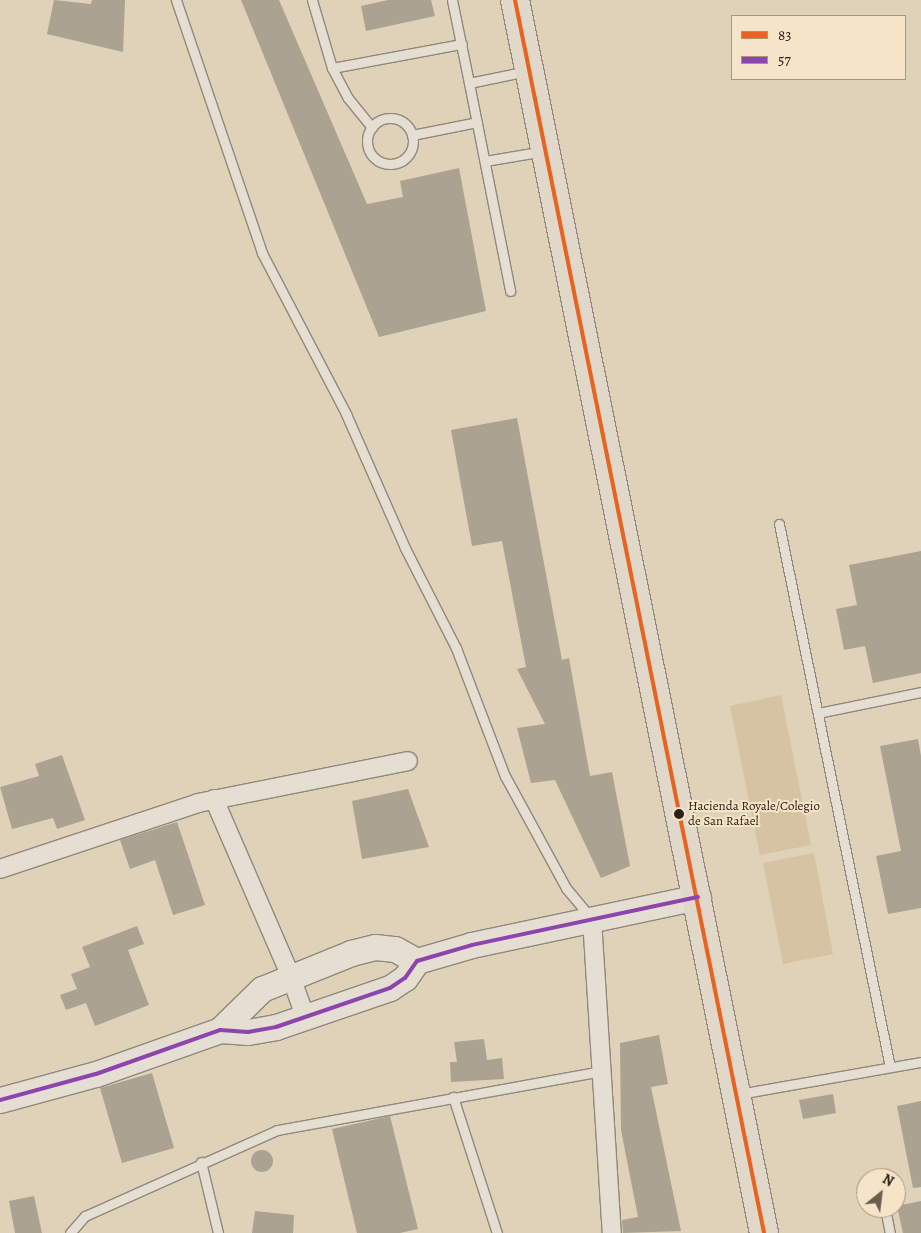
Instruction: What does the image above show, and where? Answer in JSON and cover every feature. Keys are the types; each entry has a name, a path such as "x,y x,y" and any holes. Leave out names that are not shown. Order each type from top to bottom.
{"highway":[{"path":"515,0 698,897 764,1233"}],"street":[{"path":"0,869 214,799 408,761"},
{"path":"214,799 291,977 305,1016"},
{"path":"0,1100 96,1074 220,1030 248,1032 305,1016 390,988 405,978 417,961 472,945 698,897"},
{"path":"592,919 604,1071 612,1233"},
{"path":"220,1030 262,989 374,947 395,948 417,961"}],"lane":[{"path":"176,0 262,253 346,414 405,548 456,648 505,776 566,888 592,919"},
{"path":"312,0 332,68 348,98 372,128"},
{"path":"452,0 510,291"},
{"path":"332,68 462,44"},
{"path":"469,83 529,71"},
{"path":"383,119 397,120 412,135 407,157 386,164 369,149 372,128 383,119"},
{"path":"412,135 477,122"},
{"path":"485,161 545,150"},
{"path":"779,524 890,1067"},
{"path":"818,713 921,692"},
{"path":"737,1094 921,1062"},
{"path":"70,1233 85,1216 201,1162 277,1130 453,1096 604,1071"},
{"path":"453,1096 497,1233"},
{"path":"201,1162 218,1233"},
{"path":"887,1218 890,1233"}],"shaded area":[{"path":"781,695 811,845 760,855 730,706"},
{"path":"814,853 833,954 783,964 763,863"}],"building":[{"path":"54,0 91,4 92,0 125,0 123,52 47,34"},
{"path":"241,0 279,0 367,204 403,197 400,181 459,168 486,311 379,337"},
{"path":"388,0 431,0 435,16 366,31 361,6"},
{"path":"517,418 562,660 569,658 590,776 612,772 630,866 601,878 555,780 531,783 517,728 545,724 517,669 526,667 502,541 472,546 451,430"},
{"path":"921,551 921,673 873,683 865,646 844,650 836,609 857,605 849,565"},
{"path":"918,739 921,756 921,908 888,914 876,856 901,851 880,746"},
{"path":"62,755 85,820 57,829 53,818 12,829 0,787 39,776 35,764"},
{"path":"408,789 429,847 362,859 352,801"},
{"path":"177,822 205,905 173,915 155,860 130,869 120,840"},
{"path":"137,926 144,944 128,950 149,1005 95,1026 86,1003 66,1010 60,995 77,989 71,974 90,967 82,947"},
{"path":"659,1035 668,1084 651,1087 681,1231 623,1233 622,1220 638,1217 621,1130 620,1043"},
{"path":"484,1039 487,1060 502,1058 504,1079 451,1082 450,1062 457,1062 454,1042"},
{"path":"152,1073 174,1148 122,1163 100,1088"},
{"path":"833,1094 836,1113 803,1119 799,1100"},
{"path":"921,1101 921,1187 913,1188 897,1106"},
{"path":"390,1116 418,1229 400,1233 357,1233 332,1129"},
{"path":"258,1150 266,1150 273,1157 273,1165 266,1172 258,1172 251,1165 251,1157"},
{"path":"34,1196 42,1233 15,1233 9,1201"},
{"path":"921,1201 921,1233 903,1233 900,1218 906,1218 906,1204"},
{"path":"255,1211 294,1215 293,1233 252,1233"}],"transit line":[{"name":"83","path":"515,0 764,1233"},
{"name":"57","path":"0,1100 96,1074 220,1030 248,1032 276,1027 390,988 405,978 417,961 472,945 698,897"}],"place":[{"name":"Hacienda Royale/Colegio de San Rafael","path":"679,814"}]}
